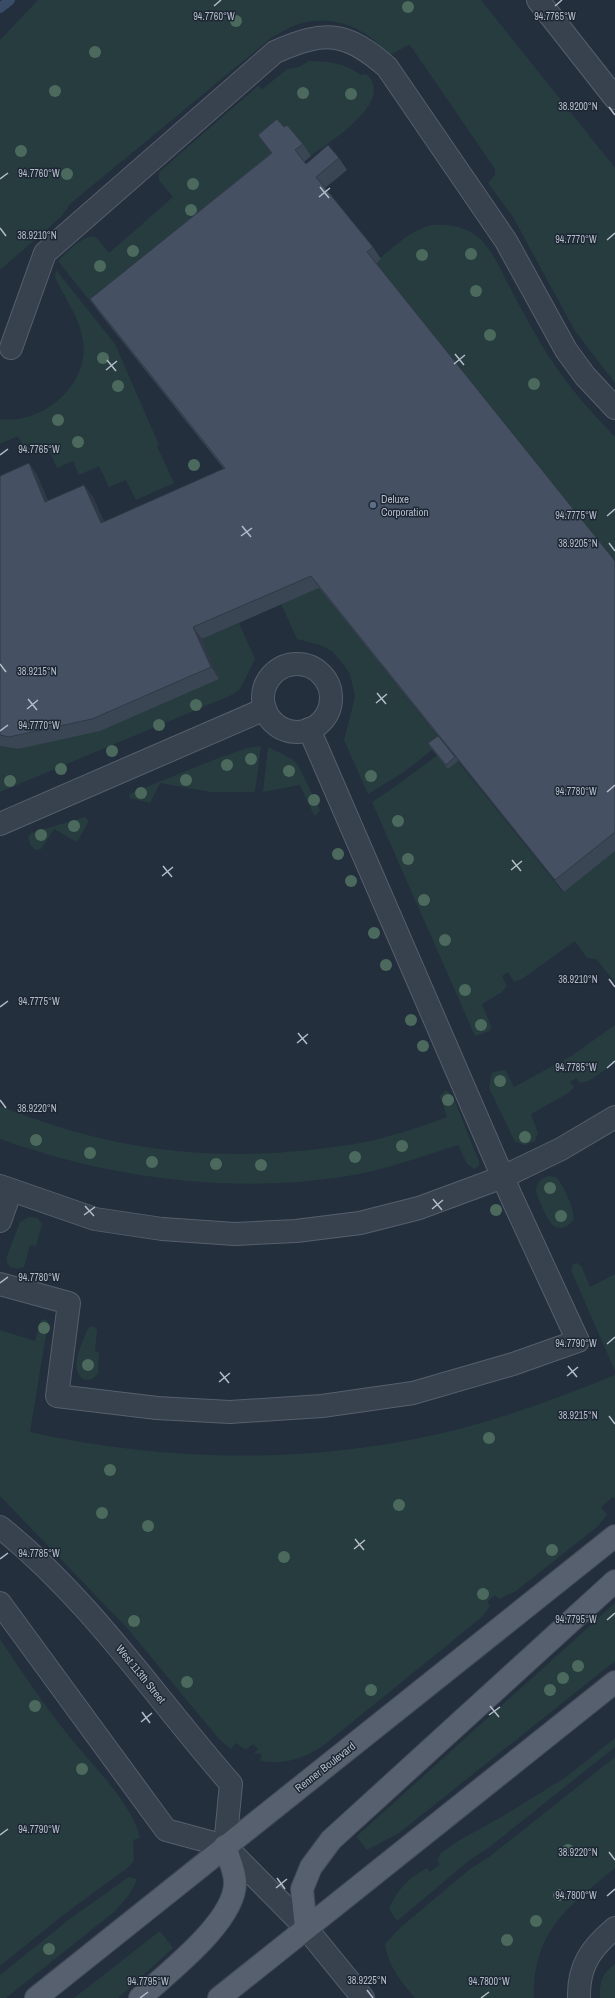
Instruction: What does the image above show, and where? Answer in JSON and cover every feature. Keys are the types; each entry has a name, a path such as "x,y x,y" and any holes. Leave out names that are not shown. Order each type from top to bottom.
{"main road":[{"name":"Renner Boulevard","path":"36,1998 615,1536"},
{"path":"306,1928 302,1889 311,1867 331,1840 615,1582"},
{"path":"219,1998 615,1682"},
{"path":"140,1998 199,1945 226,1910 233,1897 236,1881 225,1846"}],"street":[{"path":"538,0 615,98"},
{"path":"11,348 44,253 275,52 301,40 326,37 347,40 367,50 387,67 506,241 566,350 585,376 615,408"},
{"path":"293,664 305,664 315,669 324,677 329,687 331,699 328,710 322,720 310,729 293,732 283,729 273,722 267,714 263,693 266,682 282,667 293,664"},
{"path":"0,824 265,709"},
{"path":"0,1284 69,1303 57,1396 157,1408 230,1412 322,1406 413,1393 519,1362 578,1341 503,1177 310,729"},
{"path":"0,1221 6,1188 95,1219 162,1229 235,1234 296,1231 360,1224 419,1208 503,1177 561,1149 615,1117"},
{"name":"West 113th Street","path":"0,1527 24,1546 107,1633 231,1784 225,1846"},
{"path":"0,1603 166,1830 225,1846 306,1928 363,1998"},
{"path":"579,1998 579,1981 587,1958 615,1928"}],"green space":[{"path":"38,0 481,0 615,168 615,383 575,331 513,217 488,183 495,175 495,169 410,45 390,55 360,30 334,22 316,21 299,24 271,38 70,204 61,217 0,270 0,40"},
{"path":"309,61 342,65 361,75 366,74 373,85 373,96 367,108 357,120 311,156 295,137 280,165 98,311 58,261 80,241 90,237 94,237 98,240 109,253 173,197 159,180 159,172 258,86 261,89 264,88 287,69 299,67"},
{"path":"432,225 450,225 468,230 483,242 496,260 528,321 556,368 594,415 615,437 615,563 375,264 404,238 417,230"},
{"path":"56,270 115,344 174,483 136,500 126,480 109,487 99,466 79,475 73,461 57,468 46,443 26,452 18,436 0,444 0,419 16,419 32,416 47,409 60,399 71,387 79,373 83,357 83,341 81,332 79,324 55,277"},
{"path":"319,588 442,742 404,772 368,794 344,740 355,697 350,674 332,651 320,645 297,639 281,604"},
{"path":"239,623 255,659 240,689 234,694 0,792 0,746 18,749 219,679 202,639"},
{"path":"261,746 255,792 211,792 160,783 150,803 130,798 129,794 213,760 247,748"},
{"path":"268,747 292,759 298,765 320,810 316,815 314,815 300,785 263,792"},
{"path":"447,748 563,892 615,851 615,982 596,959 587,958 575,941 522,979 514,982 508,972 502,976 507,986 502,992 482,1004 491,1026 490,1031 475,1036 372,802"},
{"path":"85,817 89,821 77,842 54,829 41,849 35,850 30,844 28,836 31,833"},
{"path":"615,1025 615,1063 589,1081 580,1083 576,1078 570,1082 574,1087 568,1093 531,1114 538,1133 535,1141 525,1145 515,1142 489,1088 493,1072 505,1070 514,1087 571,1056"},
{"path":"446,1090 453,1096 479,1162 479,1166 474,1169 467,1164 458,1145 386,1167 342,1177 299,1182 255,1184 212,1183 126,1173 41,1153 0,1139 0,1106 76,1132 152,1148 228,1154 309,1150 349,1145 379,1139 411,1130 447,1117 440,1096"},
{"path":"548,1176 556,1177 559,1180 569,1199 573,1212 573,1221 562,1228 553,1226 550,1222 544,1212 537,1194 536,1189 539,1182"},
{"path":"29,1217 38,1218 42,1224 36,1246 30,1245 24,1267 17,1269 10,1267 7,1262 7,1256 20,1222"},
{"path":"577,1263 582,1267 590,1287 615,1274 615,1371 571,1270 573,1264"},
{"path":"43,1319 48,1321 48,1323 30,1432 86,1443 143,1450 200,1455 258,1456 315,1453 372,1446 428,1436 484,1422 534,1406 615,1375 615,1499 613,1497 601,1507 607,1515 597,1527 516,1591 499,1599 495,1595 487,1602 490,1606 482,1617 324,1745 309,1754 294,1760 277,1762 260,1761 262,1754 254,1753 258,1749 253,1744 246,1750 236,1743 231,1749 219,1739 128,1629 0,1496 0,1330 35,1341 40,1322"},
{"path":"94,1326 97,1331 95,1352 99,1352 98,1374 92,1379 85,1380 80,1376 77,1370 77,1357 87,1330"},
{"path":"615,1603 615,1661 399,1833 367,1850 356,1837"},
{"path":"0,1639 69,1736 120,1798 136,1825 140,1838 133,1840 134,1861 126,1869 63,1915 0,1966"},
{"path":"615,1738 615,1747 487,1849 471,1859 397,1921 389,1909 396,1896 404,1885 414,1876 427,1868 430,1872 440,1864 437,1860 441,1853 458,1841 503,1816 566,1777"},
{"path":"615,1757 615,1868 582,1895 556,1922 540,1955 535,1975 534,1998 415,1998 392,1966 385,1944 400,1928 470,1869 489,1857"},
{"path":"129,1877 137,1879 135,1884 128,1896 114,1912 6,1998 0,1998 0,1975 71,1918"},
{"path":"160,1931 173,1948 118,1998 74,1998"},
{"path":"615,1964 615,1998 600,1998 602,1979 607,1971"}],"building":[{"name":"Deluxe Corporation","path":"277,119 284,127 287,125 303,144 295,150 306,164 328,145 339,158 316,177 373,247 367,252 615,561 615,832 555,880 311,576 193,627 211,667 92,719 9,737 0,735 0,476 29,463 45,502 84,485 101,523 225,468 90,299 272,153 258,135"},
{"path":"438,736 455,757 446,765 428,743"}],"waterway":[{"path":"0,8 10,0"}],"place":[{"name":"Deluxe Corporation","path":"373,505"}]}
